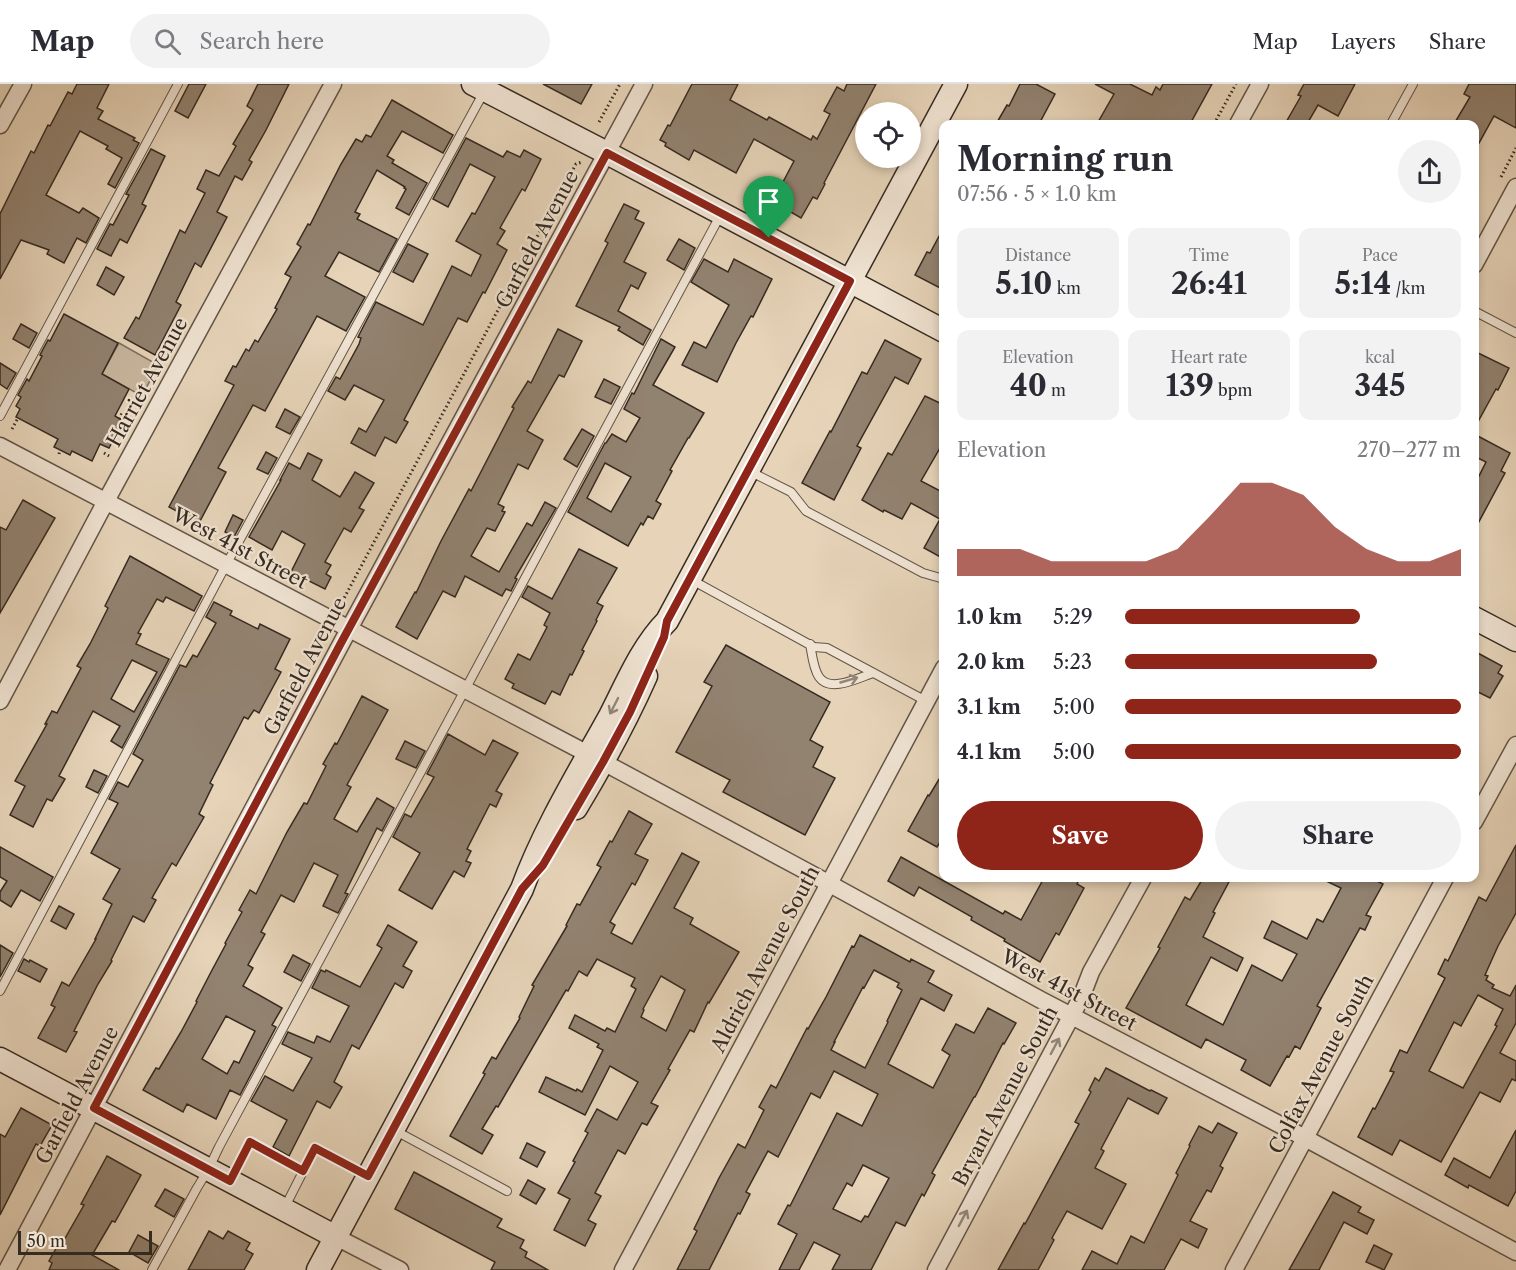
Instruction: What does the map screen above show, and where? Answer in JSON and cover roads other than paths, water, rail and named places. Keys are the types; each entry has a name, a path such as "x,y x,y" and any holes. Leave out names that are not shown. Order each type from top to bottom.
{"main road":[{"path":"318,1270 522,889 533,859 595,758 627,681 657,632 667,621 956,84"},
{"path":"482,86 596,157 721,213 939,328"},
{"path":"1479,621 1516,640"},
{"path":"0,1059 336,1237"}],"street":[{"path":"0,125 22,84"},
{"name":"Harriet Avenue","path":"0,701 333,84"},
{"name":"Garfield Avenue","path":"7,1270 349,629 596,157 644,84"},
{"path":"1240,120 1260,84"},
{"path":"1479,256 1516,187"},
{"name":"West 41st Street","path":"0,446 595,758 1072,1016 1516,1252"},
{"name":"Aldrich Avenue South","path":"623,1270 939,677"},
{"path":"1479,813 1516,745"},
{"name":"Bryant Avenue South","path":"936,1270 1141,882"},
{"name":"Colfax Avenue South","path":"1234,1270 1443,882"},
{"path":"336,1237 400,1270"}],"lane":[{"path":"0,416 178,84"},
{"path":"1393,120 1413,84"},
{"path":"0,991 482,86"},
{"path":"152,1270 208,1170 224,1136 721,213"},
{"path":"1479,314 1516,333"},
{"path":"748,470 791,492 806,511 922,573 939,578"},
{"path":"689,579 810,644 827,648 926,701"},
{"path":"810,644 814,665 820,678 832,685 873,673"},
{"path":"393,1130 507,1191"},
{"path":"230,1181 250,1142 303,1171"},
{"path":"282,1208 288,1201 315,1148 368,1176"}]}
